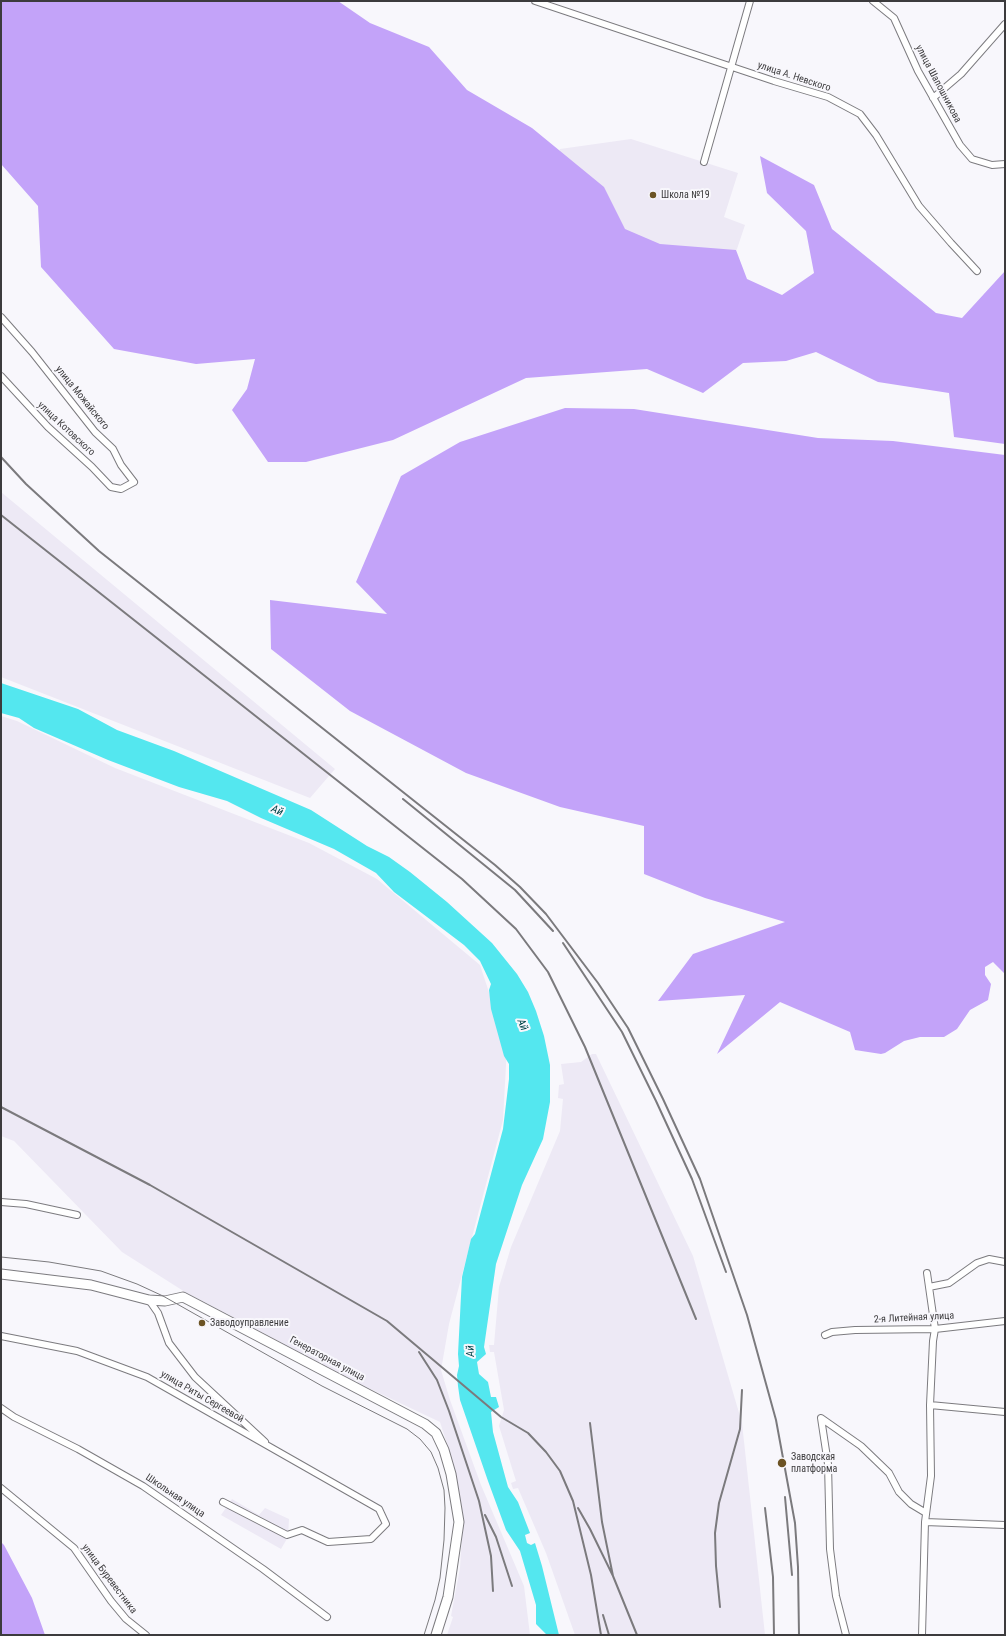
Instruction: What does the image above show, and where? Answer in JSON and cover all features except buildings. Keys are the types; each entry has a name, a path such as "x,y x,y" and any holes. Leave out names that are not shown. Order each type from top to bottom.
{"main road":[{"name":"Генераторная улица","path":"1,1274 91,1285 149,1300 165,1301 183,1297 425,1424 436,1433 444,1450 451,1474 459,1522 448,1597 436,1635"}],"street":[{"name":"улица А. Невского","path":"535,1 732,67 828,97 860,114 876,135 919,206 977,271"},
{"path":"704,162 750,1"},
{"name":"улица Шапошникова","path":"873,1 894,18 918,72 960,145 972,159 992,165 1005,164"},
{"path":"933,98 961,74 1005,24"},
{"name":"улица Можайского","path":"1,317 32,352 95,432 113,449 121,465 134,482 121,489"},
{"name":"улица Котовского","path":"1,376 48,427 112,487 121,489"},
{"path":"1,1202 26,1204 77,1215"},
{"path":"929,1288 950,1283 977,1263 989,1260 1005,1262"},
{"path":"922,1635 925,1522 931,1476 930,1406 933,1340 935,1329 927,1273"},
{"path":"149,1300 158,1313 169,1343 195,1377 274,1450"},
{"name":"2-я Литейная улица","path":"825,1335 832,1332 855,1330 935,1329 1005,1321"},
{"name":"улица Риты Сергеевой","path":"1,1336 77,1351 147,1377 379,1509 386,1524 371,1539 328,1542 302,1530 287,1535 223,1502"},
{"path":"930,1406 1005,1412"},
{"name":"Школьная улица","path":"1,1408 14,1417 78,1449 143,1486 263,1569 327,1617"},
{"path":"846,1635 836,1596 830,1550 828,1464 820,1418 861,1446 889,1473 899,1492 911,1504 926,1513"},
{"name":"улица Буревестника","path":"1,1488 74,1548 111,1601 126,1619 146,1635"},
{"path":"925,1522 1005,1525"}],"shaded area":[{"path":"1,1 338,1 370,23 429,47 467,90 532,128 604,187 625,229 660,244 736,250 747,279 782,295 814,273 806,231 767,193 760,156 814,185 832,229 936,313 962,318 1005,271 1005,444 954,437 949,393 878,382 816,352 786,361 743,363 703,393 647,369 526,378 393,440 306,462 268,462 232,410 247,389 255,359 196,364 114,349 41,267 38,206 1,164"},
{"name":"Школа №19","path":"631,139 738,173 724,217 745,225 737,249 727,265 604,230 553,167 560,149"},
{"path":"565,408 634,409 818,438 893,441 1005,455 1005,974 993,962 985,967 985,975 991,984 988,1000 970,1010 957,1029 944,1037 920,1037 904,1041 881,1054 855,1050 850,1032 780,1002 717,1054 745,995 658,1001 693,954 785,922 705,898 644,874 644,826 560,807 466,773 350,711 271,649 270,600 387,614 356,582 401,476 460,442"},
{"path":"1,492 335,769 310,798 1,677"},
{"path":"1,716 17,721 115,768 309,843 377,879 480,965 507,1047 503,1120 449,1324 441,1370 450,1400 481,1485 524,1586 530,1635 447,1635 453,1617 451,1616 460,1568 462,1534 455,1469 440,1422 362,1385 185,1292 122,1252 14,1141 1,1136"},
{"path":"592,1054 596,1054 693,1256 742,1423 765,1635 575,1635 546,1553 518,1488 513,1489 511,1483 516,1481 499,1426 504,1410 494,1352 490,1352 489,1345 494,1345 499,1287 511,1247 560,1131 563,1099 558,1098 559,1085 564,1084 561,1064 581,1062"},
{"path":"232,1499 259,1515 265,1508 289,1519 288,1537 281,1549 221,1515"},
{"path":"1,1542 32,1598 45,1635 1,1635"}],"water":[{"name":"Ай","path":"1,683 78,709 117,730 174,751 311,810 367,846 389,857 447,902 492,943 517,974 528,992 544,1036 550,1065 550,1102 543,1139 522,1185 496,1264 484,1347 486,1354 477,1362 479,1374 488,1382 491,1397 496,1397 499,1407 491,1412 493,1432 508,1487 518,1502 530,1533 525,1535 527,1543 531,1545 535,1543 559,1635 547,1635 536,1624 536,1605 520,1551 506,1530 460,1400 458,1386 457,1375 459,1366 458,1354 462,1277 471,1239 475,1234 503,1129 509,1079 509,1064 504,1056 491,1009 489,990 491,984 480,961 464,945 394,892 376,873 334,849 261,818 227,801 179,787 108,760 34,728 19,718 1,713"}],"tram line":[{"path":"1,1257 49,1262 101,1271 137,1284 163,1296 322,1386 407,1429 420,1439 431,1452 438,1468 444,1490 445,1508 444,1540 440,1578 424,1635"}],"railway":[{"path":"1,457 26,484 99,551 495,865 520,887 546,914 598,983 628,1028 700,1179 747,1315 776,1420 795,1523 798,1567 799,1635"},
{"path":"1,515 462,879 516,929 548,972 585,1047 696,1319"},
{"path":"403,799 515,890 553,931"},
{"path":"563,943 622,1032 692,1179 726,1272"},
{"path":"1,1107 150,1185 387,1321 501,1417 528,1433 546,1452 560,1471 573,1501 591,1575 601,1635"},
{"path":"419,1352 437,1380 479,1501 491,1556 493,1591"},
{"path":"720,1607 716,1566 715,1533 719,1503 740,1429 742,1390"},
{"path":"590,1423 602,1522 613,1576"},
{"path":"785,1497 792,1575"},
{"path":"578,1508 613,1576 637,1635"},
{"path":"765,1508 773,1577 774,1635"},
{"path":"485,1515 496,1537 512,1586"},
{"path":"603,1615 609,1635"}],"place":[{"name":"Школа №19","path":"653,195"},
{"name":"Заводоуправление","path":"202,1323"},
{"name":"Заводская платформа","path":"782,1463"}]}
